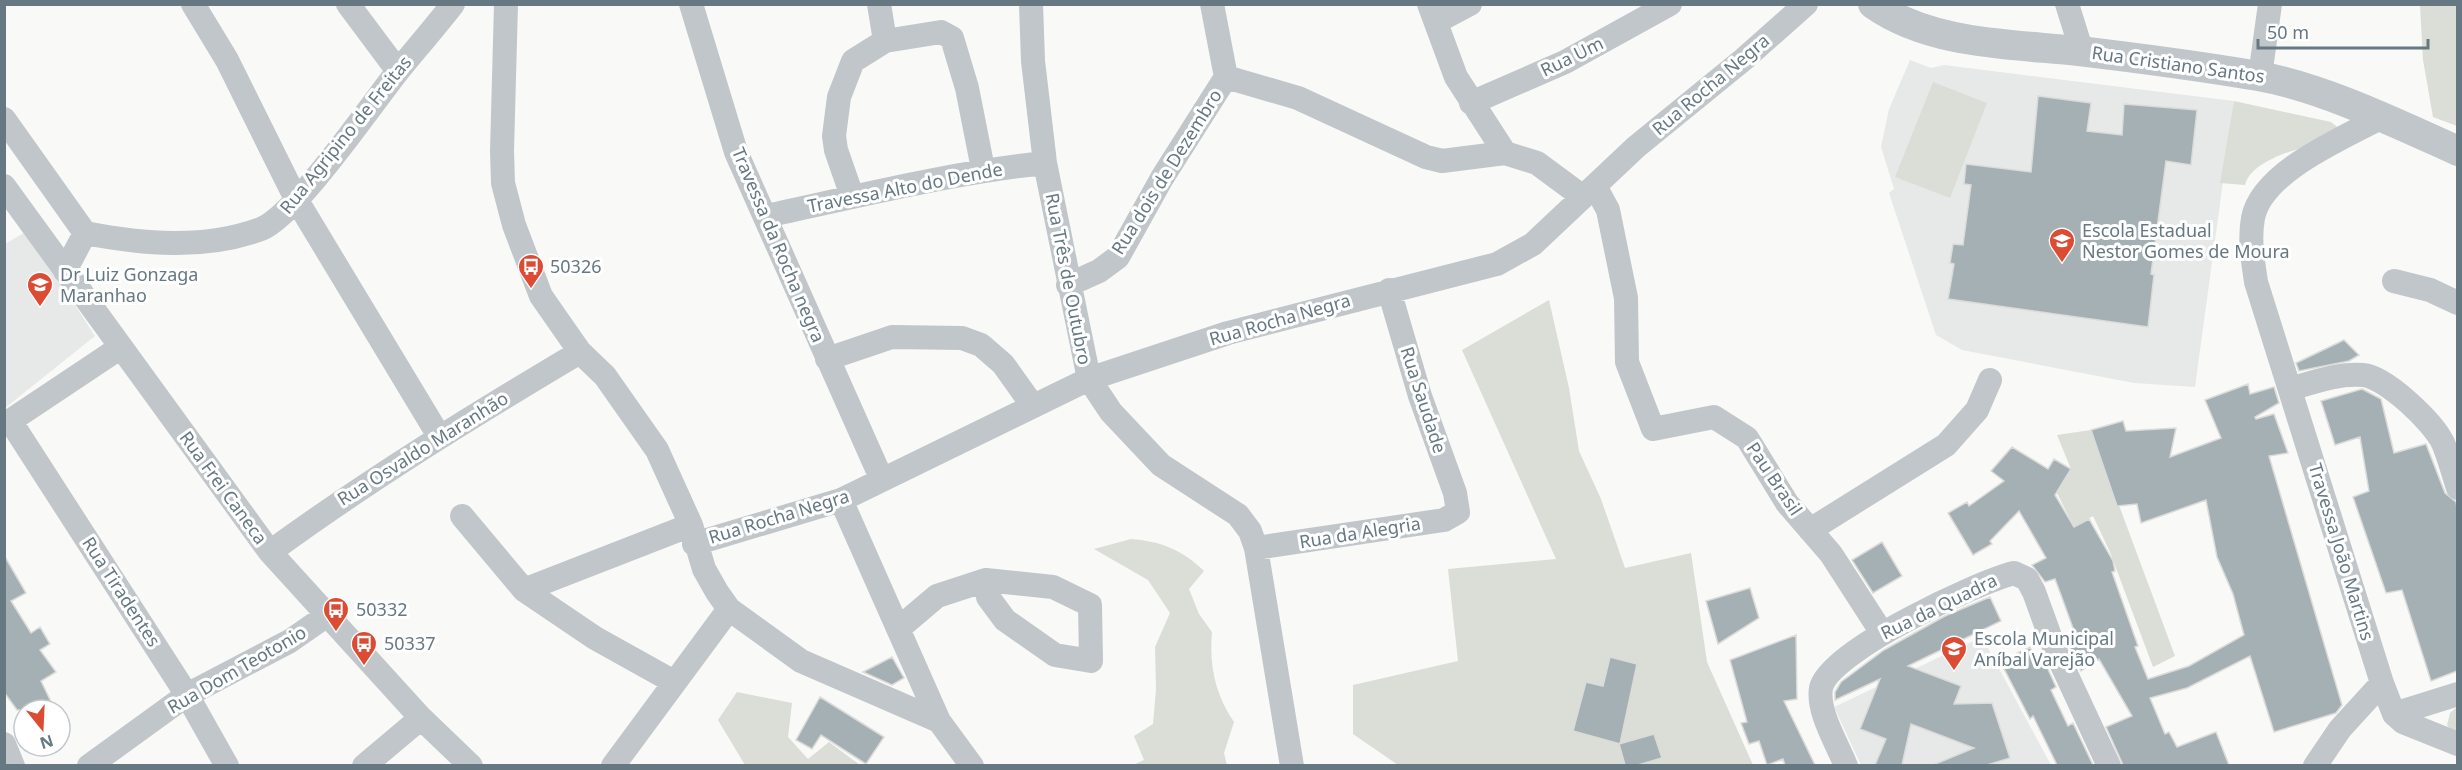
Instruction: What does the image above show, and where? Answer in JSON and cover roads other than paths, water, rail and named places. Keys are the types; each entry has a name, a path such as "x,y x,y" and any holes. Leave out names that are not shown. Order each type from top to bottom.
{"street":[{"path":"193,4 227,60 296,199 439,436"},
{"path":"348,4 398,71"},
{"name":"Rua Agripino de Freitas","path":"85,233 149,243 190,243 223,238 270,224 296,199 348,138 398,71 453,4"},
{"path":"506,4 503,183 514,225 541,296 580,352 605,376 657,450 693,535 704,569 729,609 801,661 939,722"},
{"name":"Travessa da Rocha negra","path":"691,4 736,152 882,480"},
{"path":"879,4 885,41"},
{"name":"Rua Três de Outubro","path":"1031,4 1033,61 1045,162 1068,285 1089,379 1111,412 1161,465 1245,522 1256,548 1292,765"},
{"path":"1212,4 1226,77"},
{"path":"1470,4 1432,13 1449,63 1471,103 1505,153 1537,162 1589,191"},
{"name":"Rua Um","path":"1471,103 1565,62 1670,4"},
{"name":"Rua Rocha Negra","path":"524,590 693,535 841,500 1089,379 1228,333 1389,290 1448,279 1497,264 1517,255 1533,244 1636,147 1744,59 1806,4"},
{"path":"2067,4 2082,52"},
{"path":"2260,76 2270,4"},
{"name":"Rua Cristiano Santos","path":"1881,10 1961,39 2082,52 2260,76 2382,117 2457,151"},
{"path":"852,196 836,150 835,120 839,97 853,61 885,41 941,32 952,38 967,88 983,170"},
{"name":"Rua dois de Dezembro","path":"1068,285 1099,271 1118,257 1162,178 1226,77 1298,98 1426,157 1442,161 1505,153"},
{"name":"Travessa João Martins","path":"2382,117 2295,165 2262,196 2253,216 2251,246 2256,282 2382,683 2394,714"},
{"path":"4,118 85,233 65,271"},
{"name":"Travessa Alto do Dende","path":"766,216 983,170 1045,162"},
{"name":"Rua Frei Caneca","path":"4,186 270,552 421,718 471,765"},
{"name":"Pau Brasil","path":"1589,191 1608,210 1626,298 1627,362 1653,429 1714,417 1747,438 1787,503 1831,554 1882,633"},
{"path":"2394,281 2430,290 2457,303"},
{"name":"Rua Saudade","path":"1389,290 1420,396 1458,509"},
{"path":"828,360 892,337 962,338 981,345 1003,364 1033,406"},
{"path":"8,423 120,347"},
{"name":"Rua Osvaldo Maranhão","path":"270,552 338,502 439,436 580,352"},
{"path":"2290,389 2338,376 2366,375 2384,385 2412,405 2442,441 2457,488"},
{"path":"1810,530 1946,445 1977,410 1990,380"},
{"name":"Rua Tiradentes","path":"8,423 187,695 226,765"},
{"path":"841,500 939,722 972,765"},
{"name":"Rua da Alegria","path":"1256,548 1444,520 1455,515 1458,509"},
{"path":"462,516 524,590 595,638 674,682"},
{"name":"Rua da Quadra","path":"1846,765 1822,708 1821,688 1830,671 1882,633 2005,575 2014,573 2027,579 2034,592 2055,650 2109,765"},
{"path":"898,629 937,596 986,580 1053,587 1090,605 1091,661 1055,655 1005,620 987,597 986,580"},
{"path":"613,765 729,609"},
{"name":"Rua Dom Teotonio","path":"89,765 187,695 290,641 326,616"},
{"path":"2315,765 2340,729 2382,683"},
{"path":"2394,714 2457,694"},
{"path":"2394,714 2413,729 2457,744"},
{"path":"364,765 421,718"},
{"path":"4,744 14,765"}],"place":[{"name":"Escola Estadual Nestor Gomes de Moura","path":"2062,264"},
{"name":"50326","path":"531,290"},
{"name":"Dr Luiz Gonzaga Maranhao","path":"40,308"},
{"name":"50332","path":"336,633"},
{"name":"50337","path":"364,667"},
{"name":"Escola Municipal Aníbal Varejão","path":"1954,672"}]}
